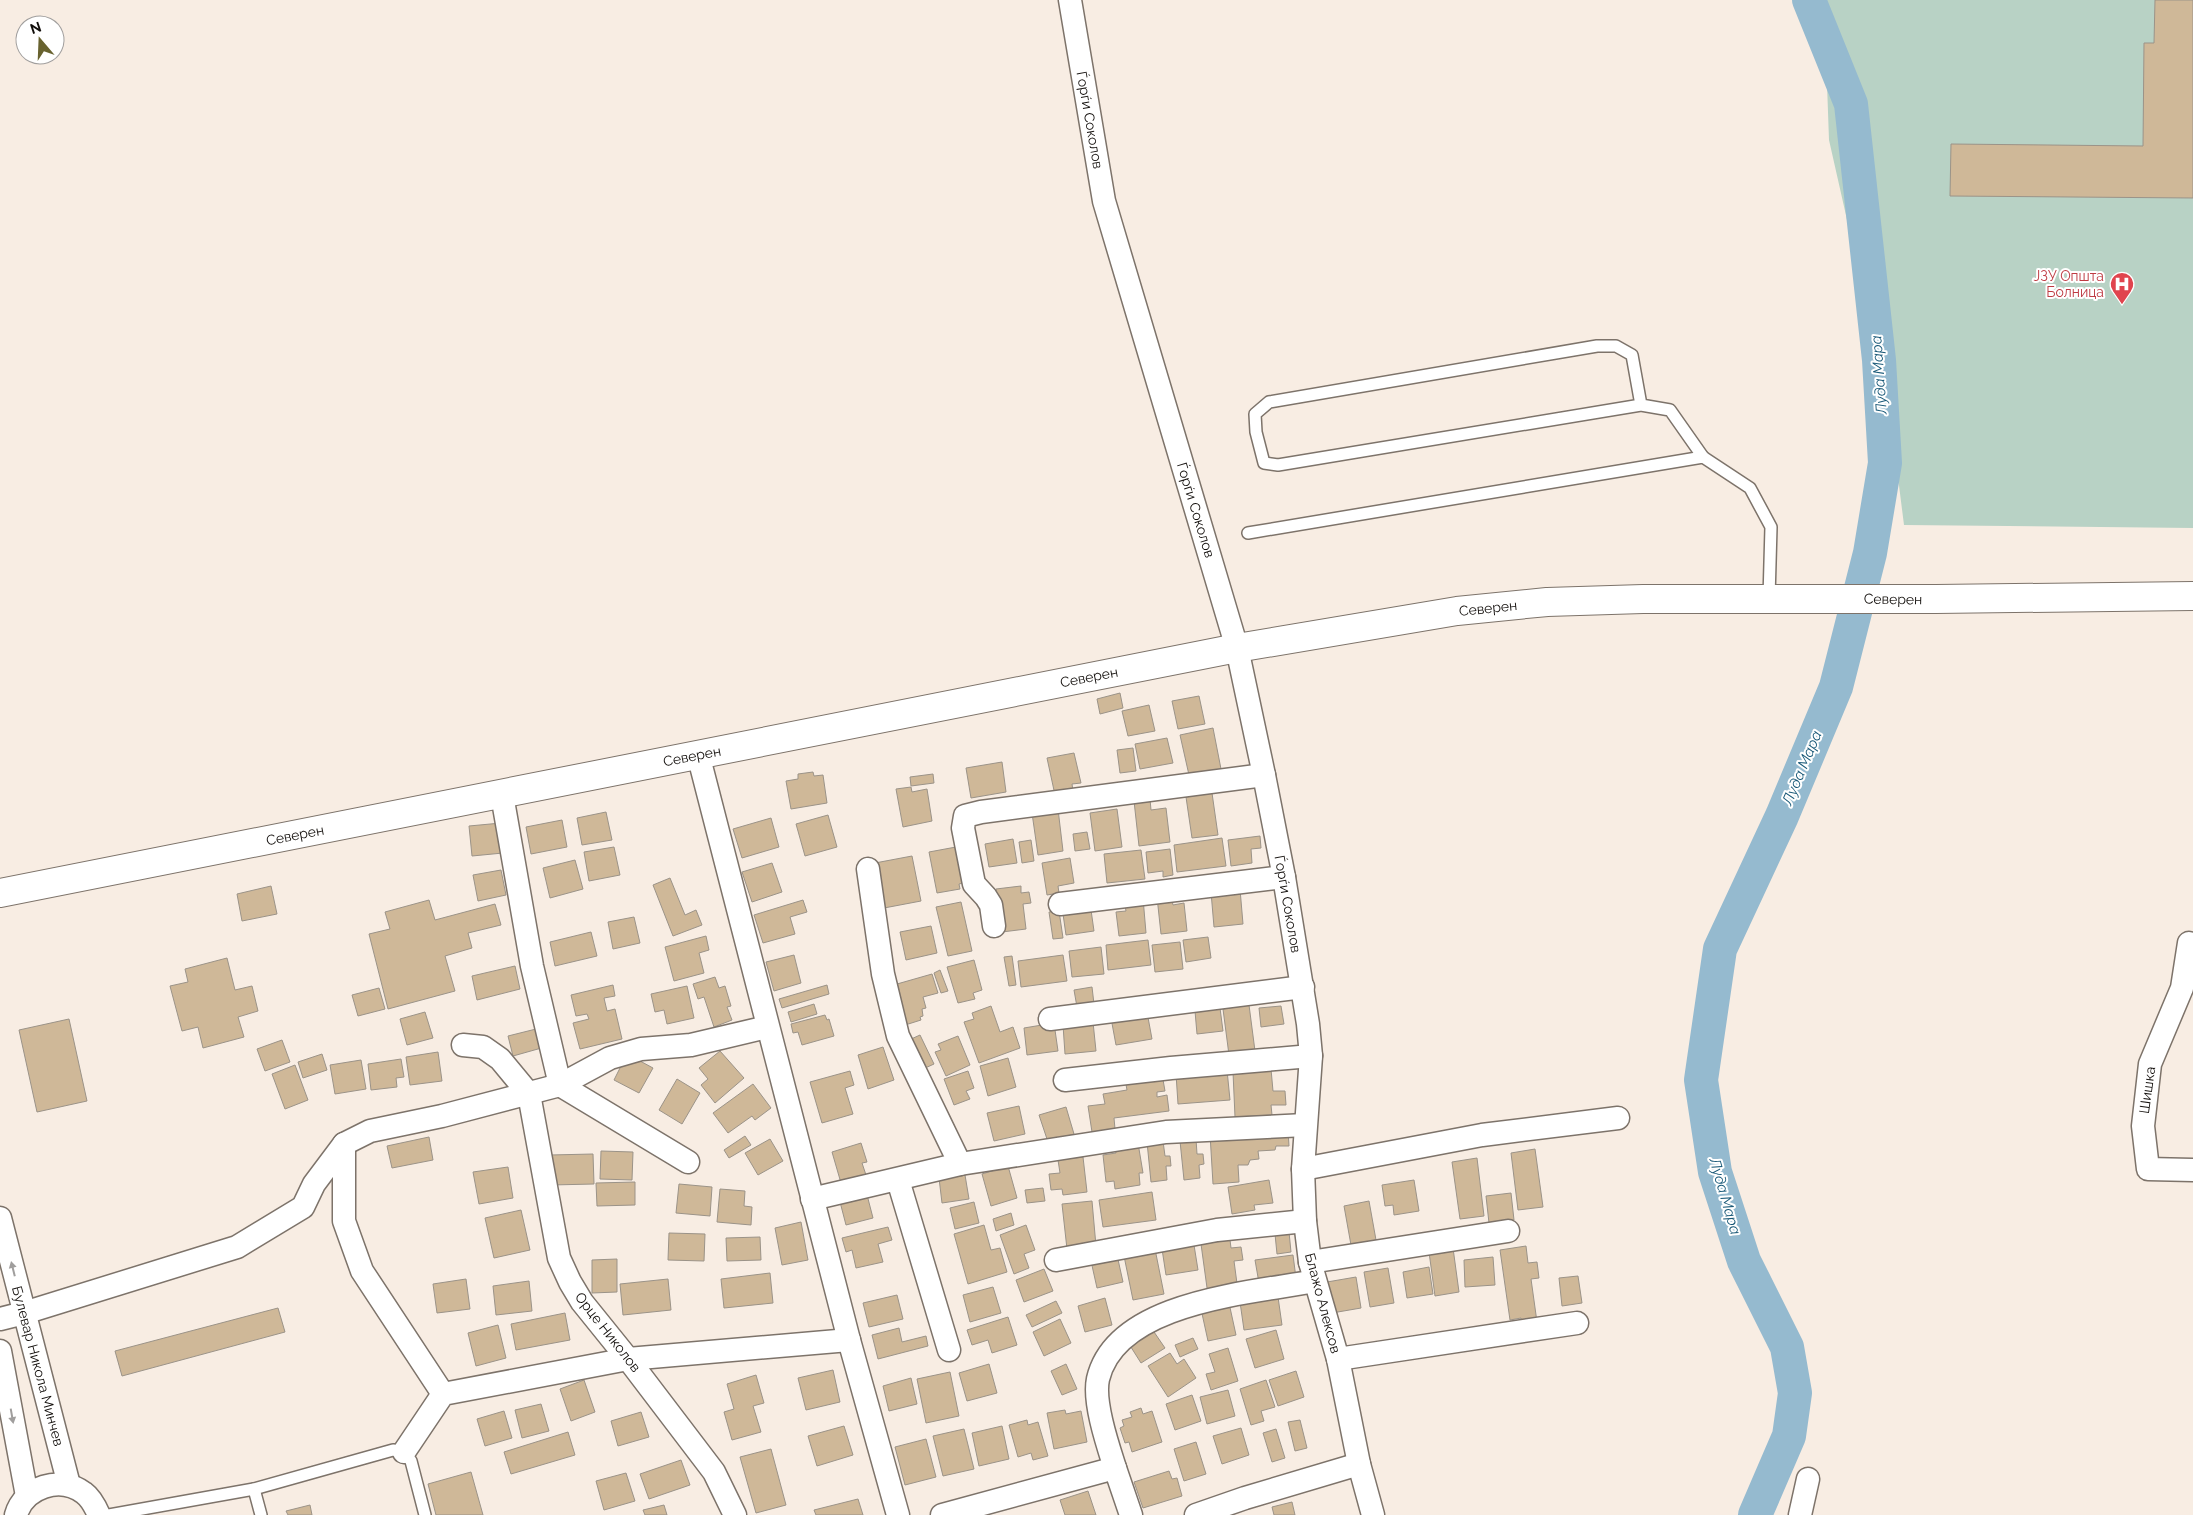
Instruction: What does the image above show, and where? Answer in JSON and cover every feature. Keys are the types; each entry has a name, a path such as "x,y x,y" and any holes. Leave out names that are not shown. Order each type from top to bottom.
{"main road":[{"name":"Северен","path":"0,893 1237,648 1457,611 1547,602 1776,598 1936,599 2193,596"}],"street":[{"name":"Ѓорѓи Соколов","path":"1070,0 1104,200 1237,648 1284,877 1308,1024"},
{"path":"698,754 849,1340 898,1515"},
{"path":"994,926 991,905 974,884 963,828 965,816 981,812 1264,775"},
{"path":"502,795 532,966 560,1085 688,1162"},
{"path":"868,869 883,974 898,1036 960,1164"},
{"path":"1060,904 1284,877"},
{"name":"Шишка","path":"2189,943 2182,988 2150,1064 2143,1126 2148,1169 2193,1170"},
{"path":"1050,1019 1303,987"},
{"name":"Блажо Алексов","path":"1308,1024 1311,1056 1303,1169 1305,1221 1312,1272 1338,1360 1373,1515"},
{"path":"0,1319 237,1247 303,1207 314,1184 344,1144 370,1131 442,1116 560,1085 610,1058 633,1051 691,1045 768,1027"},
{"name":"Орце Николов","path":"463,1045 483,1047 500,1059 529,1094 560,1258 570,1282 582,1302 714,1472 734,1515"},
{"path":"1065,1080 1171,1068 1311,1056"},
{"path":"1303,1169 1482,1135 1618,1118"},
{"path":"812,1199 960,1164 1166,1132 1305,1125"},
{"path":"344,1144 344,1221"},
{"path":"898,1180 949,1350"},
{"path":"314,1184 344,1221 362,1271 442,1394"},
{"name":"Булевар Никола Минчев","path":"0,1218 69,1485"},
{"path":"1056,1260 1217,1230 1305,1221"},
{"path":"1131,1515 1102,1427 1097,1380 1111,1351 1136,1328 1165,1313 1312,1272 1508,1231"},
{"path":"1338,1360 1577,1323"},
{"path":"404,1452 442,1394 628,1359 849,1340"},
{"path":"0,1351 21,1506"},
{"path":"1196,1515 1245,1498 1360,1464"},
{"path":"942,1515 1115,1468"},
{"path":"1800,1515 1808,1479"},
{"path":"21,1506 39,1488 54,1484 69,1485 83,1492 94,1503 99,1515"},
{"name":"Блажо Алексов","path":"1366,1515 1367,1490"}],"lane":[{"path":"1641,405 1632,355 1616,346 1597,346 1269,402 1255,414 1256,432 1264,463 1278,465 1641,405 1670,410 1703,457 1750,488 1771,527 1776,598"},
{"path":"1248,533 1703,457"},
{"path":"109,1515 254,1489 393,1450 404,1452 411,1461 425,1515"},
{"path":"254,1489 261,1515"}],"green space":[{"path":"1820,0 2193,0 2193,528 1904,525 1889,406 1829,140 1827,84"}],"building":[{"path":"2155,0 2193,0 2193,198 1950,196 1951,144 2143,146 2144,43 2154,43"},
{"path":"1120,693 1123,708 1100,714 1097,699"},
{"path":"1199,696 1205,724 1178,729 1172,701"},
{"path":"1149,705 1155,731 1128,736 1122,711"},
{"path":"1213,728 1221,769 1189,775 1180,735"},
{"path":"1167,738 1173,763 1140,769 1135,744"},
{"path":"1133,748 1136,771 1120,773 1117,750"},
{"path":"1074,753 1081,783 1072,784 1073,791 1055,795 1047,758"},
{"path":"1002,762 1006,792 971,798 966,768"},
{"path":"813,772 814,776 823,775 827,803 791,809 786,781 798,779 798,774"},
{"path":"933,774 934,783 911,786 910,777"},
{"path":"911,787 912,792 927,789 932,821 903,827 896,789"},
{"path":"1212,793 1218,835 1192,838 1186,797"},
{"path":"1150,799 1151,810 1166,808 1170,842 1139,846 1134,801"},
{"path":"1058,809 1063,851 1038,855 1032,813"},
{"path":"1117,809 1122,847 1095,851 1090,813"},
{"path":"606,812 612,840 582,845 577,818"},
{"path":"828,815 837,847 805,856 796,824"},
{"path":"771,818 779,847 742,858 733,829"},
{"path":"562,820 567,847 531,854 526,827"},
{"path":"501,823 503,853 472,856 469,826"},
{"path":"1087,832 1090,849 1075,851 1073,834"},
{"path":"1260,836 1261,848 1251,849 1252,863 1231,866 1228,840"},
{"path":"1222,838 1226,866 1177,872 1174,845"},
{"path":"1013,839 1017,863 989,867 985,844"},
{"path":"1031,840 1034,861 1022,863 1019,842"},
{"path":"614,847 620,875 589,881 584,852"},
{"path":"956,847 963,883 959,884 960,889 937,893 929,852"},
{"path":"1170,849 1173,875 1163,877 1163,871 1148,873 1146,852"},
{"path":"1141,850 1145,879 1107,883 1104,854"},
{"path":"912,856 921,901 884,908 875,863"},
{"path":"1070,858 1074,883 1058,886 1059,893 1047,895 1042,863"},
{"path":"575,860 583,889 550,898 543,868"},
{"path":"772,863 782,892 752,902 742,872"},
{"path":"501,870 506,895 478,901 473,875"},
{"path":"670,878 685,915 696,910 702,925 673,936 653,885"},
{"path":"271,886 277,914 242,921 237,894"},
{"path":"1021,886 1021,893 1029,892 1031,903 1023,904 1026,929 1002,932 996,889"},
{"path":"1240,889 1243,924 1214,927 1211,892"},
{"path":"1171,896 1173,905 1184,903 1187,931 1161,934 1157,897"},
{"path":"1143,898 1146,933 1119,936 1116,912 1126,911 1124,900"},
{"path":"429,900 435,920 495,904 501,925 468,933 472,948 445,956 455,991 388,1009 369,934 390,929 385,912"},
{"path":"803,900 807,912 790,917 795,934 763,943 754,915"},
{"path":"961,902 972,951 948,956 936,907"},
{"path":"1090,903 1094,931 1066,935 1062,907"},
{"path":"1059,911 1063,938 1053,939 1049,912"},
{"path":"634,917 640,943 613,949 608,922"},
{"path":"931,926 937,953 906,960 900,932"},
{"path":"591,932 597,956 555,966 550,942"},
{"path":"706,936 709,950 699,953 704,973 674,981 665,947"},
{"path":"1208,937 1211,958 1186,962 1183,940"},
{"path":"1148,940 1151,965 1108,970 1106,945"},
{"path":"1180,942 1183,969 1155,972 1152,945"},
{"path":"1101,947 1104,974 1072,977 1069,951"},
{"path":"794,955 801,983 774,991 766,962"},
{"path":"1063,955 1067,981 1021,987 1018,961"},
{"path":"1012,956 1016,985 1009,986 1004,957"},
{"path":"227,958 235,990 252,986 258,1011 238,1017 244,1037 203,1048 198,1027 182,1031 170,986 188,982 185,969"},
{"path":"974,960 982,990 973,993 975,999 958,1003 947,967"},
{"path":"515,966 520,989 477,1000 472,976"},
{"path":"940,970 948,991 941,993 934,973"},
{"path":"932,974 938,993 923,997 926,1008 922,1009 923,1016 920,1017 921,1020 902,1026 890,986"},
{"path":"715,977 719,988 725,986 731,1006 727,1007 732,1020 714,1027 704,997 698,999 693,984"},
{"path":"613,985 615,996 604,998 607,1011 615,1009 622,1039 580,1049 573,1023 589,1019 587,1014 576,1016 571,995"},
{"path":"827,985 829,994 782,1008 779,999"},
{"path":"687,986 694,1018 667,1024 664,1010 655,1012 651,994"},
{"path":"1092,987 1094,1004 1077,1007 1074,990"},
{"path":"379,988 385,1009 358,1016 352,995"},
{"path":"814,1004 817,1014 791,1022 788,1012"},
{"path":"1249,1005 1255,1051 1229,1055 1223,1009"},
{"path":"991,1006 1000,1032 1013,1027 1020,1048 979,1063 964,1022 974,1019 972,1013"},
{"path":"1281,1006 1284,1024 1261,1027 1259,1008"},
{"path":"1220,1008 1223,1031 1197,1034 1195,1011"},
{"path":"425,1012 433,1038 407,1045 400,1019"},
{"path":"1147,1012 1152,1039 1116,1045 1111,1018"},
{"path":"825,1015 827,1020 829,1019 834,1036 802,1045 798,1032 793,1033 791,1024"},
{"path":"69,1019 87,1101 37,1112 19,1030"},
{"path":"1093,1022 1096,1051 1065,1054 1063,1025"},
{"path":"1054,1023 1058,1051 1027,1055 1024,1028"},
{"path":"540,1028 545,1047 513,1056 508,1036"},
{"path":"920,1035 934,1064 923,1069 909,1040"},
{"path":"958,1036 970,1065 946,1076 935,1052 941,1050 938,1044"},
{"path":"282,1040 290,1062 265,1071 257,1049"},
{"path":"883,1047 894,1080 868,1089 858,1055"},
{"path":"720,1051 744,1078 715,1103 701,1085 708,1079 699,1068"},
{"path":"438,1052 442,1081 410,1085 406,1057"},
{"path":"322,1054 327,1070 303,1078 298,1062"},
{"path":"627,1054 653,1068 639,1093 614,1080"},
{"path":"1008,1058 1016,1087 988,1096 980,1066"},
{"path":"401,1059 404,1077 396,1078 397,1087 371,1090 368,1064"},
{"path":"361,1060 366,1089 335,1094 330,1065"},
{"path":"295,1065 308,1100 285,1109 272,1074"},
{"path":"1271,1069 1273,1091 1285,1091 1286,1105 1271,1105 1272,1115 1235,1117 1233,1072"},
{"path":"1227,1070 1230,1100 1178,1104 1176,1074"},
{"path":"850,1071 854,1085 845,1088 853,1114 822,1123 810,1082"},
{"path":"968,1071 974,1088 966,1091 970,1099 954,1105 944,1079"},
{"path":"1162,1074 1165,1091 1157,1092 1157,1097 1167,1095 1169,1111 1114,1118 1115,1129 1092,1132 1088,1106 1105,1104 1103,1094 1127,1090 1125,1079"},
{"path":"677,1079 700,1093 682,1124 659,1110"},
{"path":"753,1084 771,1108 755,1120 752,1116 728,1133 713,1113"},
{"path":"1019,1106 1025,1134 994,1141 987,1113"},
{"path":"1066,1107 1074,1134 1048,1142 1039,1115"},
{"path":"1288,1130 1289,1146 1276,1146 1275,1150 1258,1151 1259,1159 1250,1160 1248,1165 1238,1165 1239,1182 1213,1184 1210,1134"},
{"path":"745,1136 751,1145 729,1158 724,1150"},
{"path":"429,1137 433,1160 392,1168 387,1146"},
{"path":"770,1139 783,1161 758,1175 745,1153"},
{"path":"1196,1139 1197,1154 1203,1154 1204,1164 1199,1165 1200,1178 1184,1180 1180,1141"},
{"path":"1163,1141 1165,1156 1170,1156 1171,1166 1166,1166 1167,1180 1151,1182 1147,1142"},
{"path":"861,1143 867,1162 862,1163 866,1175 841,1183 832,1152"},
{"path":"1138,1143 1143,1173 1139,1173 1140,1185 1115,1189 1114,1181 1106,1182 1103,1155 1116,1153 1115,1147"},
{"path":"1535,1149 1543,1207 1518,1210 1511,1153"},
{"path":"601,1151 633,1152 632,1180 600,1179"},
{"path":"593,1154 594,1184 551,1185 550,1155"},
{"path":"1083,1157 1087,1192 1063,1195 1062,1189 1051,1190 1049,1174 1060,1173 1058,1160"},
{"path":"1477,1158 1484,1216 1460,1219 1452,1162"},
{"path":"1008,1166 1017,1198 991,1206 982,1174"},
{"path":"508,1167 513,1198 479,1204 473,1172"},
{"path":"965,1175 969,1199 942,1203 939,1178"},
{"path":"1269,1180 1273,1203 1254,1205 1255,1210 1232,1214 1228,1187"},
{"path":"1414,1180 1419,1211 1394,1215 1393,1205 1385,1206 1382,1185"},
{"path":"635,1182 635,1205 597,1206 596,1183"},
{"path":"679,1184 712,1187 710,1216 676,1213"},
{"path":"1043,1188 1045,1201 1027,1203 1025,1190"},
{"path":"720,1189 745,1191 744,1206 752,1207 751,1225 717,1222"},
{"path":"866,1191 873,1218 846,1225 839,1198"},
{"path":"1152,1192 1156,1220 1103,1227 1099,1200"},
{"path":"1511,1193 1514,1220 1489,1223 1486,1196"},
{"path":"1092,1201 1096,1246 1067,1249 1062,1204"},
{"path":"1369,1201 1376,1240 1351,1245 1344,1206"},
{"path":"974,1202 979,1223 955,1229 950,1208"},
{"path":"521,1210 530,1250 494,1258 485,1218"},
{"path":"1011,1213 1014,1225 996,1231 993,1219"},
{"path":"801,1222 808,1260 782,1265 775,1228"},
{"path":"984,1225 991,1250 1000,1248 1007,1272 968,1284 954,1234"},
{"path":"1026,1225 1035,1250 1024,1254 1029,1268 1014,1274 1000,1235"},
{"path":"888,1227 892,1240 878,1244 883,1262 856,1268 852,1250 846,1252 842,1238"},
{"path":"1289,1232 1291,1252 1277,1254 1275,1234"},
{"path":"669,1233 705,1234 704,1261 668,1260"},
{"path":"760,1237 761,1260 727,1261 726,1238"},
{"path":"1230,1240 1231,1248 1241,1247 1243,1260 1234,1261 1238,1291 1208,1295 1201,1244"},
{"path":"1194,1245 1198,1270 1166,1275 1162,1249"},
{"path":"1526,1246 1528,1263 1537,1262 1539,1278 1531,1279 1537,1322 1522,1325 1521,1318 1510,1320 1500,1250"},
{"path":"1453,1248 1459,1292 1435,1296 1429,1252"},
{"path":"1155,1249 1164,1294 1133,1300 1124,1256"},
{"path":"1117,1255 1123,1282 1097,1288 1091,1261"},
{"path":"1293,1255 1296,1278 1259,1283 1255,1260"},
{"path":"1493,1257 1495,1285 1465,1287 1464,1260"},
{"path":"617,1259 617,1292 592,1293 592,1260"},
{"path":"1429,1267 1433,1294 1407,1298 1403,1272"},
{"path":"1388,1268 1394,1303 1370,1307 1364,1272"},
{"path":"1044,1269 1053,1291 1024,1302 1016,1280"},
{"path":"770,1273 773,1303 724,1308 721,1279"},
{"path":"1578,1276 1582,1303 1562,1306 1559,1278"},
{"path":"1356,1277 1361,1308 1332,1313 1327,1282"},
{"path":"466,1279 470,1309 437,1313 433,1284"},
{"path":"668,1279 671,1310 623,1315 620,1284"},
{"path":"529,1281 532,1311 496,1315 493,1286"},
{"path":"993,1287 1001,1313 970,1322 963,1295"},
{"path":"897,1295 903,1319 869,1327 863,1303"},
{"path":"1278,1297 1282,1325 1244,1330 1240,1302"},
{"path":"1105,1298 1112,1325 1085,1332 1078,1306"},
{"path":"1056,1301 1062,1313 1032,1327 1026,1315"},
{"path":"1229,1303 1236,1335 1208,1341 1201,1309"},
{"path":"278,1308 285,1332 122,1376 115,1351"},
{"path":"565,1313 570,1340 516,1350 511,1324"},
{"path":"1008,1317 1017,1345 992,1353 988,1340 972,1345 967,1330"},
{"path":"1060,1319 1071,1343 1044,1356 1033,1332"},
{"path":"498,1325 506,1358 476,1366 468,1333"},
{"path":"899,1328 902,1342 926,1336 928,1346 878,1359 872,1335"},
{"path":"1152,1329 1165,1348 1141,1363 1129,1344"},
{"path":"1276,1330 1284,1359 1255,1368 1246,1339"},
{"path":"1193,1338 1198,1349 1180,1357 1175,1345"},
{"path":"1228,1348 1238,1381 1211,1390 1206,1374 1215,1372 1209,1354"},
{"path":"1170,1353 1177,1364 1184,1359 1196,1378 1168,1397 1148,1366"},
{"path":"989,1364 997,1393 967,1401 959,1373"},
{"path":"1066,1364 1077,1389 1062,1395 1051,1371"},
{"path":"833,1370 840,1402 806,1410 798,1378"},
{"path":"1296,1371 1304,1397 1278,1406 1269,1380"},
{"path":"950,1372 959,1416 926,1423 917,1379"},
{"path":"756,1375 764,1403 753,1406 761,1432 732,1440 724,1412 734,1409 727,1384"},
{"path":"911,1378 917,1404 889,1411 883,1386"},
{"path":"584,1380 595,1412 571,1421 560,1389"},
{"path":"1266,1380 1275,1407 1261,1411 1264,1421 1251,1425 1240,1389"},
{"path":"1228,1390 1235,1416 1207,1424 1200,1397"},
{"path":"1192,1395 1201,1421 1175,1430 1166,1404"},
{"path":"541,1404 549,1431 522,1438 515,1410"},
{"path":"1141,1408 1143,1414 1152,1411 1162,1442 1132,1452 1129,1442 1125,1443 1120,1428 1124,1426 1122,1420 1132,1417 1130,1412"},
{"path":"1065,1410 1066,1414 1081,1411 1087,1442 1054,1449 1047,1413"},
{"path":"504,1411 512,1438 485,1446 477,1419"},
{"path":"641,1412 649,1437 618,1446 611,1421"},
{"path":"1027,1420 1028,1425 1038,1422 1048,1456 1033,1460 1031,1453 1018,1457 1009,1425"},
{"path":"1300,1420 1307,1448 1295,1451 1288,1422"},
{"path":"844,1426 853,1455 817,1466 808,1436"},
{"path":"1002,1426 1009,1459 979,1466 972,1433"},
{"path":"1241,1428 1249,1455 1222,1464 1213,1436"},
{"path":"964,1429 974,1469 943,1476 933,1436"},
{"path":"1276,1429 1285,1458 1272,1462 1263,1433"},
{"path":"568,1432 575,1455 511,1474 504,1452"},
{"path":"926,1439 936,1477 905,1485 895,1447"},
{"path":"1196,1442 1206,1474 1184,1481 1174,1449"},
{"path":"771,1449 786,1505 756,1513 740,1457"},
{"path":"681,1460 690,1485 649,1499 640,1474"},
{"path":"1169,1471 1172,1479 1177,1478 1182,1496 1143,1508 1134,1482"},
{"path":"471,1472 483,1515 436,1515 428,1484"},
{"path":"626,1473 635,1501 604,1510 596,1481"},
{"path":"1088,1491 1096,1515 1065,1515 1060,1500"},
{"path":"858,1499 863,1515 816,1515 814,1510"},
{"path":"1292,1502 1295,1515 1274,1515 1272,1507"},
{"path":"310,1505 312,1515 288,1515 286,1511"},
{"path":"664,1505 667,1515 645,1515 643,1510"}],"waterway":[{"name":"Луда Мара","path":"1755,1515 1789,1436 1795,1393 1787,1347 1744,1261 1715,1172 1701,1080 1720,949 1782,816 1836,687 1870,553 1885,463 1879,360 1851,104 1809,0"}],"place":[{"name":"ЈЗУ Општа Болница","path":"2122,305"}]}
